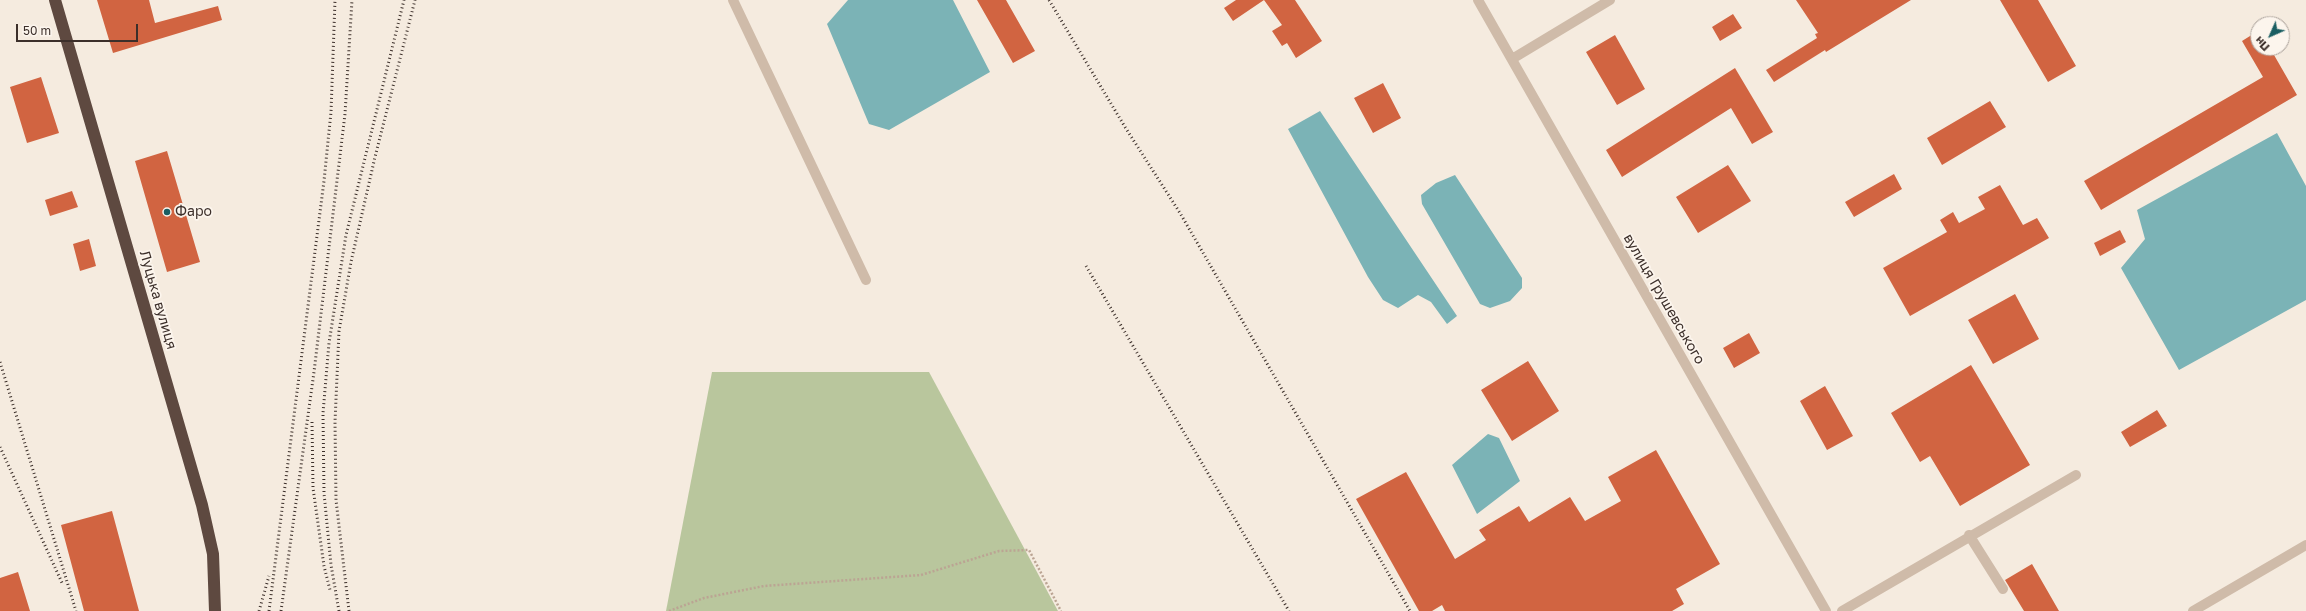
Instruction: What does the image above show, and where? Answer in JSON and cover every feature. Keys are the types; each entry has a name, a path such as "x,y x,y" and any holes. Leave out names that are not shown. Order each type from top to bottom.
{"highway":[{"name":"Луцька вулиця","path":"55,0 202,505 213,554 215,611"}],"street":[{"path":"733,0 866,280"},
{"name":"вулиця Грушевського","path":"1478,0 1826,611"},
{"path":"1512,59 1610,0"},
{"path":"1842,611 2076,475"},
{"path":"1970,536 2004,589"},
{"path":"2193,611 2306,545"}],"path":[{"path":"669,611 704,598 764,586 921,575 999,551 1029,550 1061,611"}],"green space":[{"path":"712,372 929,372 1058,611 666,611"}],"water":[{"path":"848,0 953,0 990,72 889,130 869,124 827,24"},
{"path":"1320,111 1457,316 1447,324 1431,302 1418,295 1398,308 1383,300 1368,277 1288,129"},
{"path":"2277,133 2306,186 2306,300 2179,370 2121,268 2145,239 2137,210"},
{"path":"1455,175 1522,278 1522,288 1510,301 1490,308 1480,304 1422,204 1421,195 1436,183"},
{"path":"1488,434 1499,438 1520,481 1477,514 1452,465"}],"building":[{"path":"97,0 149,0 155,23 218,6 222,20 113,53"},
{"path":"977,0 1006,0 1035,51 1013,63"},
{"path":"1236,0 1264,0 1233,21 1224,8"},
{"path":"1264,0 1295,0 1322,41 1296,58 1287,43 1282,46 1272,31 1282,25"},
{"path":"1796,0 1911,0 1826,52 1825,50 1774,82 1766,70 1817,38 1815,34 1818,33"},
{"path":"2000,0 2038,0 2076,66 2048,82"},
{"path":"1733,14 1742,28 1720,41 1712,27"},
{"path":"1615,35 1645,89 1617,105 1586,52"},
{"path":"2250,36 2250,55 2242,41"},
{"path":"2251,56 2275,56 2297,95 2101,210 2084,181 2263,77"},
{"path":"1735,68 1773,132 1752,144 1731,108 1622,177 1606,150"},
{"path":"41,77 59,133 27,143 10,87"},
{"path":"1383,83 1401,118 1373,133 1354,98"},
{"path":"1990,101 2006,127 1942,165 1927,138"},
{"name":"Фаро","path":"167,151 200,262 167,272 135,161"},
{"path":"1728,165 1751,201 1698,233 1676,197"},
{"path":"1894,174 1902,189 1854,217 1845,202"},
{"path":"2000,185 2023,225 2037,218 2049,238 1910,316 1883,268 1947,232 1940,220 1953,212 1959,223 1985,209 1978,197"},
{"path":"72,191 78,207 50,216 45,200"},
{"path":"2120,230 2126,242 2100,256 2094,243"},
{"path":"89,239 96,266 80,271 73,244"},
{"path":"2015,294 2039,339 1993,364 1968,320"},
{"path":"1749,333 1760,353 1734,368 1723,348"},
{"path":"1528,361 1559,411 1512,441 1481,390"},
{"path":"1971,365 2030,465 1960,506 1930,456 1920,462 1891,413"},
{"path":"1825,386 1853,436 1827,450 1800,401"},
{"path":"2157,410 2167,426 2130,447 2121,432"},
{"path":"1656,450 1720,564 1676,589 1684,604 1672,611 1445,611 1442,605 1432,611 1419,611 1356,499 1406,472 1455,559 1486,540 1479,530 1519,506 1529,522 1570,497 1585,521 1621,501 1608,477"},
{"path":"112,511 139,611 84,611 61,525"},
{"path":"2032,564 2059,611 2024,611 2005,580"},
{"path":"18,572 30,611 0,611 0,578"}],"railway":[{"path":"269,611 324,181 331,112 335,0"},
{"path":"281,611 314,372 345,114 352,0"},
{"path":"339,611 331,565 324,493 323,413 329,343 346,235 404,0"},
{"path":"349,611 336,500 335,422 339,331 351,262 375,157 415,0"},
{"path":"1049,0 1125,127 1180,213 1410,611"},
{"path":"1086,266 1289,611"},
{"path":"0,362 76,611"},
{"path":"312,422 313,488 324,566 330,590"},
{"path":"0,447 63,585"},
{"path":"259,611 269,576"}],"place":[{"name":"Фаро","path":"167,212"}]}
